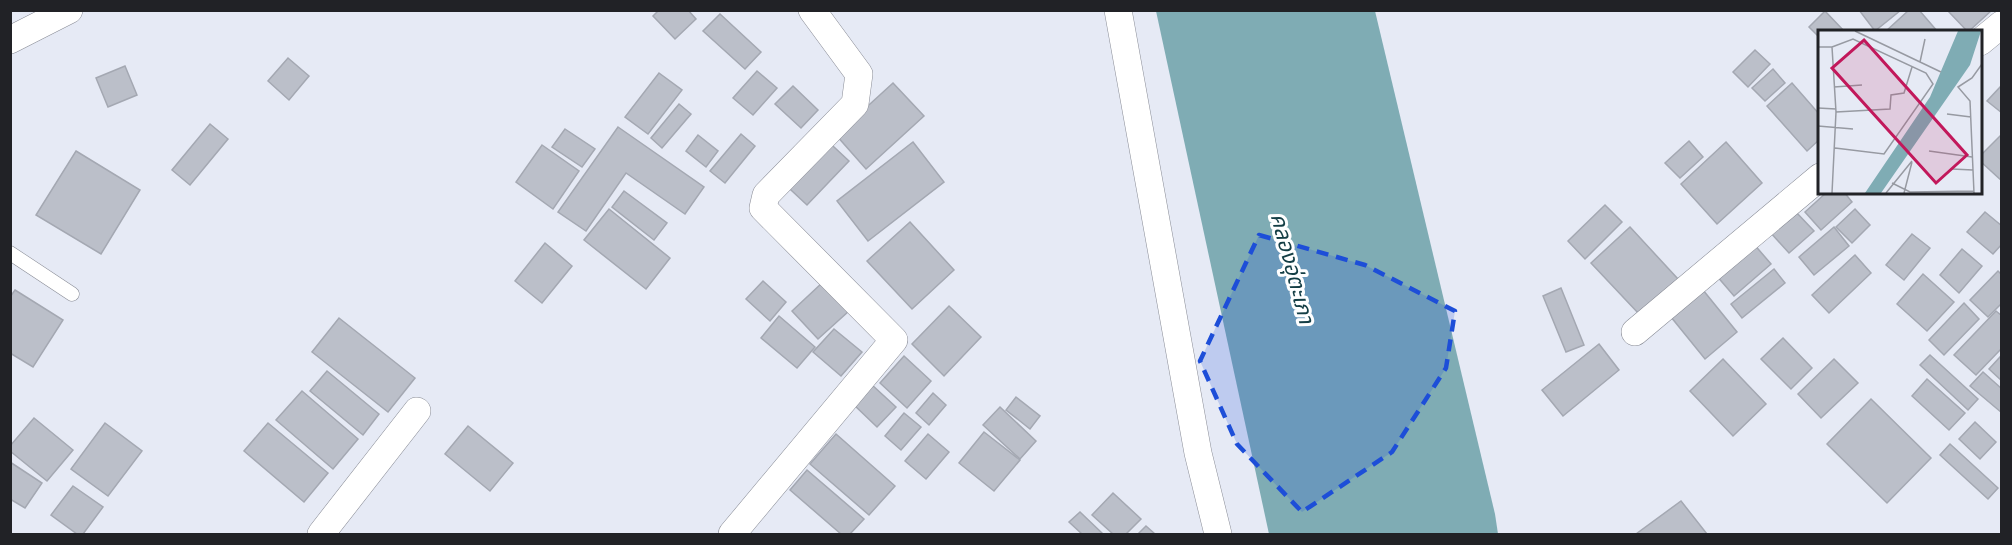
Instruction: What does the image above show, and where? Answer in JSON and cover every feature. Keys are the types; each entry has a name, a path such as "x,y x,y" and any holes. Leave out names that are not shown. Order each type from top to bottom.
{"street":[{"path":"10,40 69,10"},
{"path":"732,534 894,340 763,208 766,195 855,104 859,74 812,10"},
{"path":"1118,10 1198,453 1218,534"},
{"path":"1982,40 2001,24"},
{"path":"1635,332 1818,179"},
{"path":"321,534 417,411"}],"lane":[{"path":"10,253 72,294"}],"highlighted area":[{"path":"1259,235 1365,265 1455,311 1446,368 1392,452 1302,512 1237,444 1200,361"}],"water":[{"name":"คลองอุ่ตะเภา","path":"1156,11 1375,11 1498,534 1269,534"}],"building":[{"path":"659,10 688,10 696,19 675,39 653,16"},
{"path":"1859,10 1901,10 1876,30"},
{"path":"1909,10 1919,10 1936,30 1887,30"},
{"path":"1951,10 1992,10 1970,30 1966,30 1949,12"},
{"path":"1825,11 1843,30 1818,30 1818,36 1809,27"},
{"path":"720,14 761,52 745,69 703,31"},
{"path":"1755,50 1770,64 1748,87 1733,72"},
{"path":"288,58 309,76 289,100 268,81"},
{"path":"125,66 137,95 108,107 96,78"},
{"path":"1773,69 1785,83 1765,101 1752,88"},
{"path":"757,71 777,88 753,115 733,98"},
{"path":"659,73 682,90 648,134 625,117"},
{"path":"893,83 924,116 866,169 836,135"},
{"path":"1792,83 1818,113 1818,141 1807,151 1767,106"},
{"path":"2002,85 2002,113 1987,101"},
{"path":"793,86 818,110 801,128 775,104"},
{"path":"679,104 691,114 662,148 651,138"},
{"path":"210,124 228,139 190,185 172,170"},
{"path":"618,127 704,187 685,214 626,173 586,231 558,212"},
{"path":"565,129 595,149 582,167 552,147"},
{"path":"819,133 849,161 807,205 777,177"},
{"path":"741,134 755,146 725,183 710,171"},
{"path":"698,135 718,151 706,167 686,151"},
{"path":"2000,136 2002,138 2002,181 1982,163 1982,154"},
{"path":"1689,141 1703,157 1680,178 1665,163"},
{"path":"913,142 944,182 868,241 837,201"},
{"path":"1726,142 1762,183 1717,224 1681,184"},
{"path":"542,145 579,171 553,209 516,182"},
{"path":"76,151 140,190 101,254 36,215"},
{"path":"624,191 667,223 654,240 612,207"},
{"path":"1825,194 1846,194 1852,202 1821,230 1805,212"},
{"path":"1605,205 1622,222 1585,259 1568,241"},
{"path":"609,209 670,258 646,289 584,240"},
{"path":"1855,209 1870,225 1852,243 1836,227"},
{"path":"1795,211 1814,231 1789,253 1770,232"},
{"path":"1985,212 2002,226 2002,244 1993,254 1967,232"},
{"path":"910,222 954,270 912,309 867,261"},
{"path":"1630,227 1678,279 1639,314 1591,263"},
{"path":"1834,227 1849,246 1814,275 1799,257"},
{"path":"1912,234 1930,248 1904,280 1886,265"},
{"path":"545,243 572,266 542,303 515,281"},
{"path":"1753,243 1771,264 1734,296 1716,275"},
{"path":"1962,249 1982,266 1959,293 1940,275"},
{"path":"1855,255 1871,273 1829,313 1812,295"},
{"path":"1774,269 1785,283 1742,318 1731,304"},
{"path":"1998,271 2002,275 2002,303 1988,317 1970,300"},
{"path":"1923,274 1954,302 1927,331 1897,304"},
{"path":"763,281 786,302 770,321 746,299"},
{"path":"823,282 849,311 818,339 792,311"},
{"path":"1561,288 1584,345 1566,352 1543,296"},
{"path":"15,290 63,320 33,367 10,353 10,297"},
{"path":"1703,290 1737,332 1705,359 1671,317"},
{"path":"1964,303 1979,319 1944,355 1929,340"},
{"path":"949,306 981,337 944,376 912,344"},
{"path":"1996,311 2002,316 2002,348 1976,375 1954,355"},
{"path":"779,316 815,347 797,368 761,338"},
{"path":"339,318 415,378 388,412 312,352"},
{"path":"834,329 862,352 841,376 813,352"},
{"path":"1783,338 1812,368 1791,389 1761,359"},
{"path":"1599,344 1619,370 1563,416 1542,390"},
{"path":"1930,355 1978,399 1968,410 1920,365"},
{"path":"904,356 931,381 907,408 880,383"},
{"path":"2000,357 2002,358 2002,381 1989,369"},
{"path":"1723,359 1766,404 1733,436 1690,391"},
{"path":"1834,359 1858,383 1821,418 1798,394"},
{"path":"327,371 379,414 363,435 310,391"},
{"path":"1983,372 2002,389 2002,413 1970,386"},
{"path":"1927,379 1965,413 1949,430 1912,396"},
{"path":"871,384 896,407 877,427 853,404"},
{"path":"302,391 358,439 333,469 276,420"},
{"path":"933,393 946,405 929,425 916,413"},
{"path":"1016,397 1040,416 1030,429 1006,410"},
{"path":"1871,399 1931,458 1887,503 1827,444"},
{"path":"1000,407 1036,441 1020,459 983,425"},
{"path":"904,413 921,427 901,450 885,436"},
{"path":"34,418 73,450 47,481 10,451 10,446"},
{"path":"1975,422 1996,442 1980,459 1959,439"},
{"path":"105,423 142,451 108,496 71,469"},
{"path":"268,423 328,473 304,502 244,451"},
{"path":"468,426 513,463 490,491 445,454"},
{"path":"984,432 1020,460 994,491 959,463"},
{"path":"836,434 895,486 869,515 810,464"},
{"path":"928,434 949,452 926,479 905,461"},
{"path":"1950,444 1998,488 1988,499 1940,455"},
{"path":"10,462 42,483 25,508 10,499"},
{"path":"807,470 864,519 850,534 841,534 790,490"},
{"path":"73,486 103,507 83,534 77,534 51,515"},
{"path":"1113,493 1141,519 1126,534 1113,534 1092,515"},
{"path":"1681,501 1707,534 1636,534"},
{"path":"1080,512 1103,534 1082,534 1069,522"},
{"path":"1146,526 1155,534 1138,534"}]}
